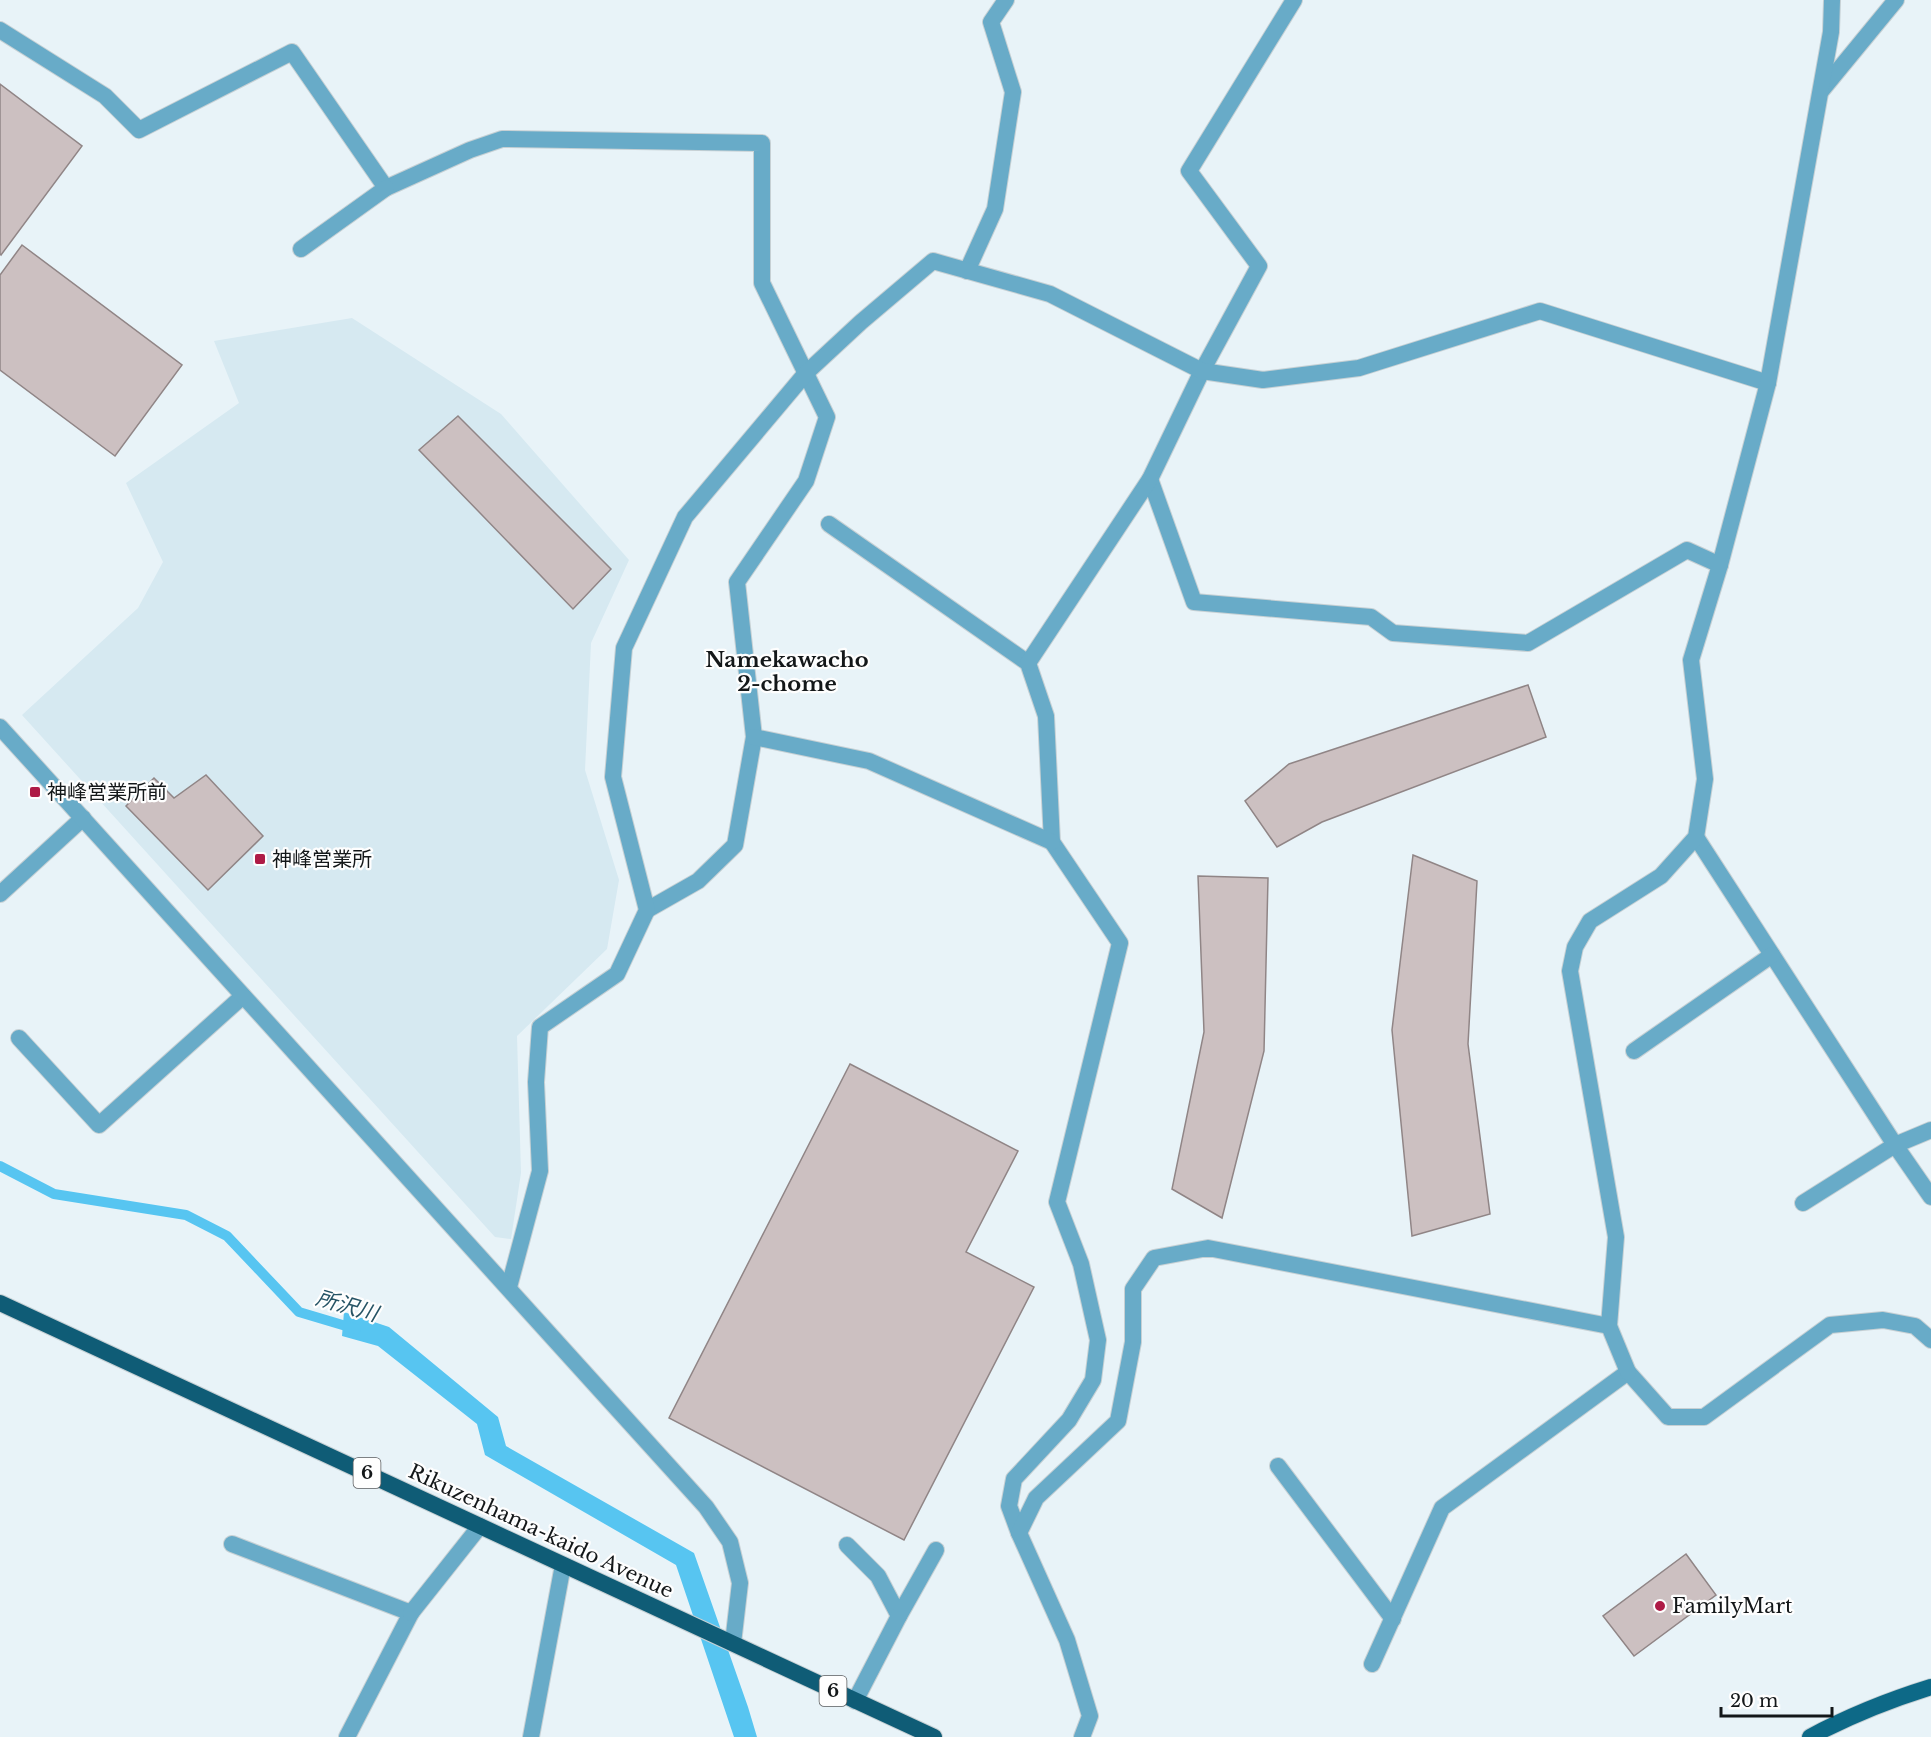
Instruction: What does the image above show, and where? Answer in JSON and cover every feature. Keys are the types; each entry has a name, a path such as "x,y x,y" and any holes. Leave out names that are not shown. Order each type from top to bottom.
{"highway":[{"name":"Rikuzenhama-kaido Avenue","path":"0,1303 934,1737"}],"main road":[{"path":"1810,1737 1839,1721 1901,1696 1931,1687"}],"street":[{"path":"967,271 995,209 1013,93 991,22 1006,0"},
{"path":"1028,663 1150,479 1202,371 1259,266 1189,171 1294,0"},
{"path":"1832,0 1832,32 1768,384 1720,565 1691,660 1705,779 1696,837 1661,876 1590,921 1575,947 1570,971 1616,1237 1609,1326 1628,1372 1668,1417 1704,1418 1830,1325 1883,1320 1915,1326 1931,1340"},
{"path":"1821,92 1896,0"},
{"path":"0,30 105,96 139,130 292,52 386,188"},
{"path":"301,249 386,188 470,150 502,139 762,142 762,283 827,417 806,481 737,582 754,737 735,845 698,881 647,910 617,974 540,1027 536,1083 540,1171 508,1287"},
{"path":"647,910 613,777 624,648 685,517 806,373 861,322 933,261 1050,294 1202,371 1263,380 1359,368 1540,311 1768,384"},
{"path":"1150,479 1194,602 1371,617 1393,633 1528,643 1687,550 1720,565"},
{"path":"829,524 1028,663 1046,716 1052,842 1120,943 1057,1202 1081,1264 1098,1340 1093,1380 1069,1420 1014,1479 1009,1506 1067,1640 1090,1716 1082,1737"},
{"path":"0,727 706,1507 730,1542 740,1583 733,1643"},
{"path":"754,737 869,761 1052,842"},
{"path":"0,894 83,818"},
{"path":"1696,837 1931,1197"},
{"path":"1634,1051 1772,955"},
{"path":"19,1038 99,1125 243,996"},
{"path":"1803,1203 1895,1145 1931,1130"},
{"path":"1019,1533 1036,1498 1118,1421 1133,1342 1133,1289 1154,1258 1208,1248 1609,1326"},
{"path":"1372,1664 1442,1509 1628,1372"},
{"path":"1278,1466 1392,1619"},
{"path":"347,1737 411,1613 480,1526"},
{"path":"232,1544 411,1613"},
{"path":"848,1545 878,1576 899,1616"},
{"path":"855,1701 936,1550"},
{"path":"531,1737 563,1565"}],"shaded area":[{"path":"352,318 501,414 629,560 591,643 585,770 619,880 607,949 517,1036 521,1173 511,1239 495,1237 22,715 138,608 163,562 126,483 239,403 214,341"}],"water":[{"path":"344,1312 389,1327 498,1417 506,1446 694,1553 757,1737 734,1737 676,1565 485,1455 477,1424 378,1346 342,1336"}],"building":[{"path":"0,84 82,146 1,255 0,254"},
{"path":"22,245 182,365 115,456 0,370 0,275"},
{"path":"458,416 611,569 573,609 419,450"},
{"path":"1528,685 1546,737 1322,822 1277,847 1245,801 1289,764"},
{"path":"206,775 263,836 208,890 126,806 154,778 174,798"},
{"path":"1413,855 1477,881 1468,1044 1490,1214 1412,1236 1392,1030"},
{"path":"1198,876 1268,878 1264,1051 1222,1218 1172,1189 1204,1032"},
{"path":"850,1064 1018,1151 966,1252 1034,1287 904,1540 669,1418"},
{"name":"FamilyMart","path":"1686,1554 1716,1595 1634,1656 1603,1616"}],"waterway":[{"name":"所沢川","path":"0,1166 54,1194 186,1215 227,1236 299,1312 356,1329"}],"place":[{"name":"神峰営業所前","path":"35,792"},
{"name":"神峰営業所","path":"260,859"},
{"name":"FamilyMart","path":"1660,1606"}],"district":[{"name":"Namekawacho 2-chome","path":"787,672"}]}
